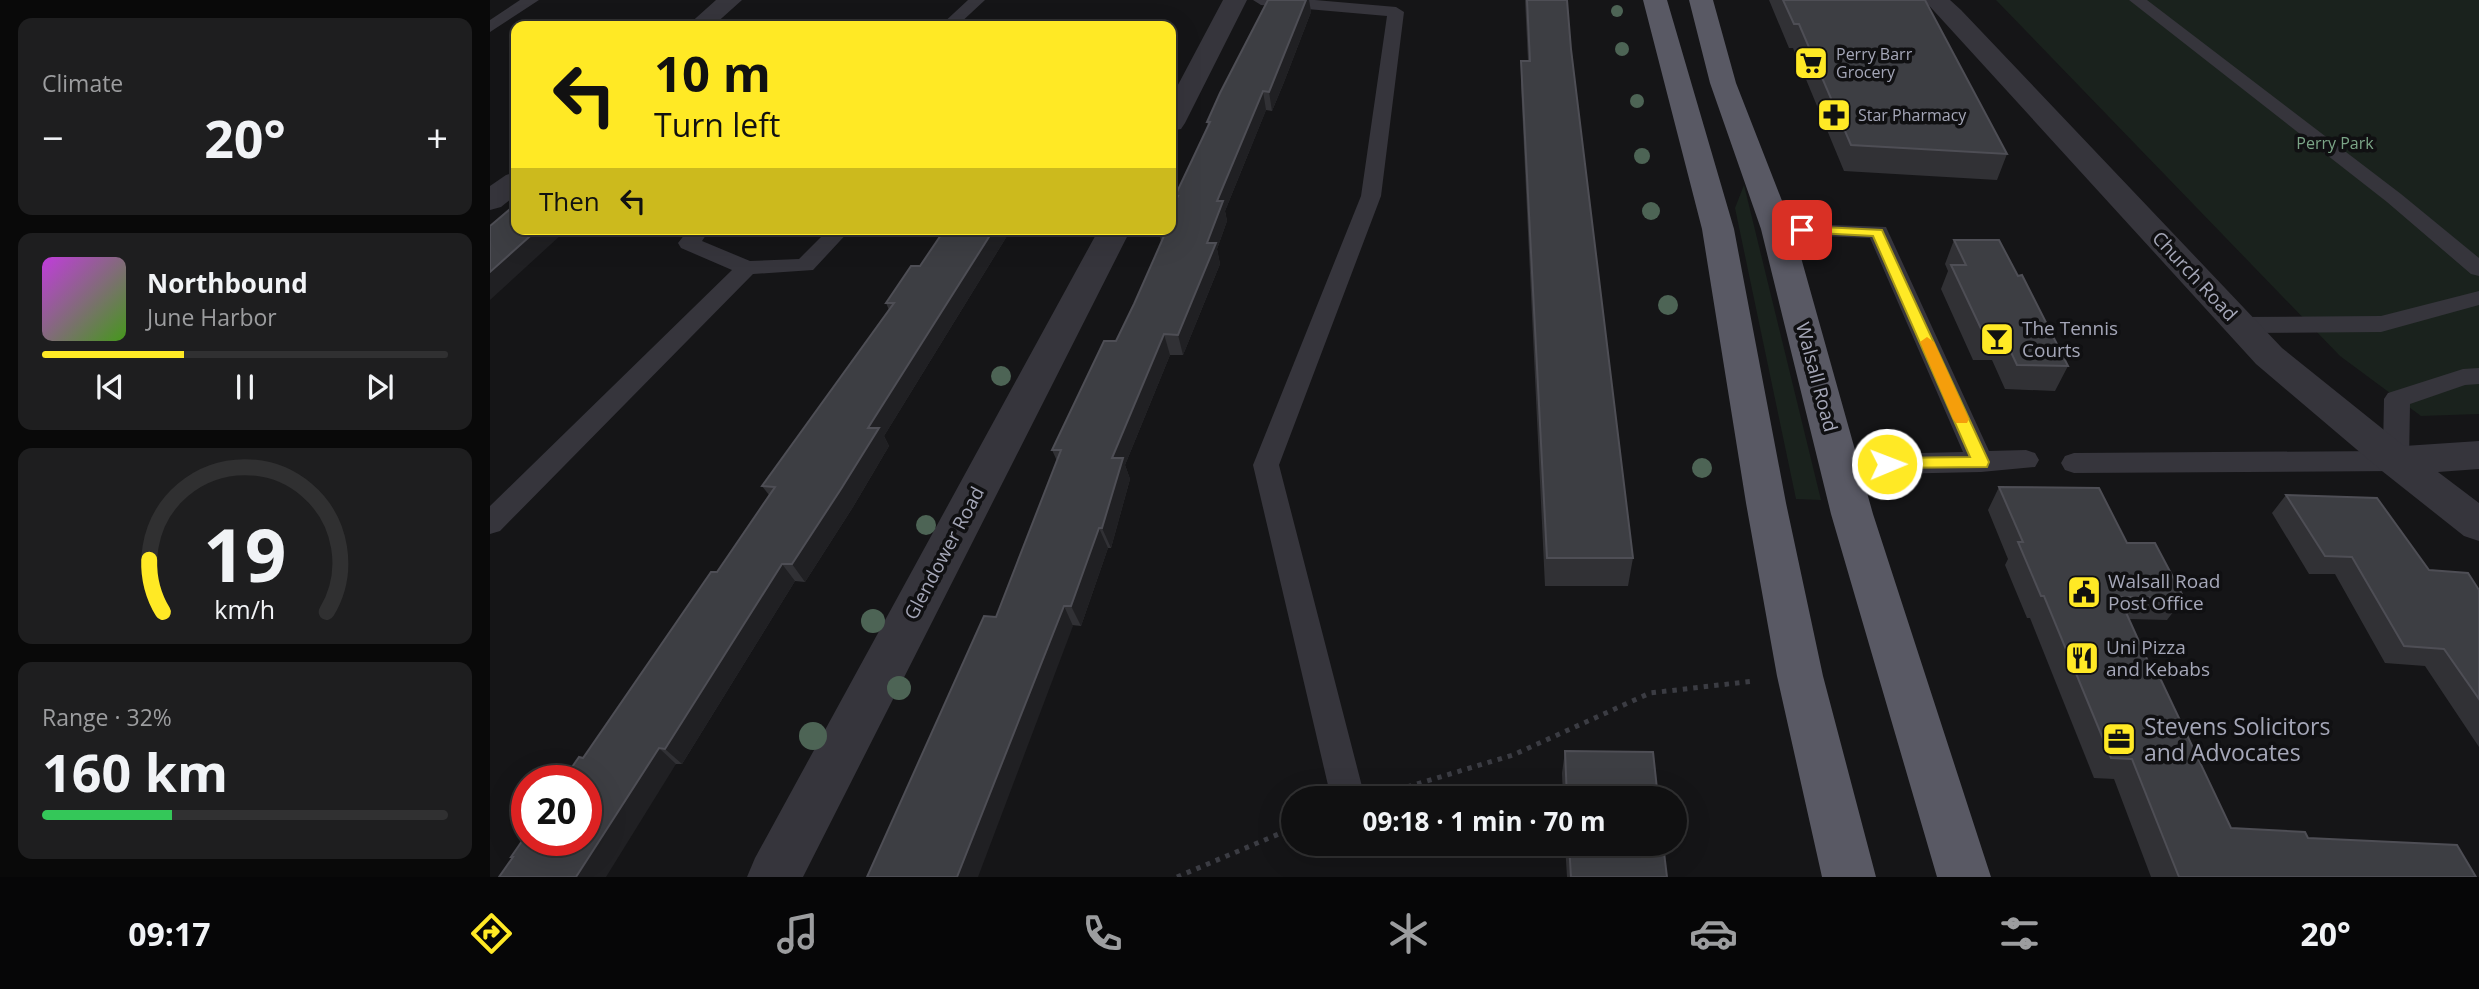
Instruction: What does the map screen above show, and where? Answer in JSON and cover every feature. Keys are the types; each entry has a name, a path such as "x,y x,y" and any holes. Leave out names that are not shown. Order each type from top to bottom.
{"highway":[{"path":"1656,0 1718,229 1766,503 1800,676 1849,877"},
{"name":"Walsall Road","path":"1701,0 1723,83 1777,229 1852,514 1964,877"}],"street":[{"path":"705,21 730,0"},
{"path":"1176,113 1235,0"},
{"name":"Church Road","path":"1936,0 2269,356 2396,461 2479,525"},
{"path":"490,201 511,185"},
{"name":"Glendower Road","path":"774,877 1112,235"},
{"path":"2396,461 2479,455"}],"lane":[{"path":"490,27 531,0"},
{"path":"954,21 977,0"},
{"path":"1261,0 1396,12 1371,196 1266,465 1345,786"},
{"path":"2137,0 2394,198 2479,269"},
{"path":"1777,229 1878,232 1981,462"},
{"path":"695,235 689,243 747,268 805,265 835,235"},
{"path":"490,523 747,268"},
{"path":"2240,325 2381,324 2479,298"},
{"path":"2074,463 2396,461 2397,399 2463,377 2479,376"},
{"path":"1840,465 2026,460"}],"path":[{"path":"1410,786 1513,755 1650,692 1800,676"},
{"path":"1177,877 1281,833"}],"green space":[{"name":"Perry Park","path":"1996,0 2479,0 2479,414 2421,416 2340,356"},
{"path":"1744,185 1821,500 1796,499 1735,208"}],"building":[{"path":"1268,0 1306,0 1269,92 1263,91 1217,201 1223,201 1207,243 1216,243 1178,335 1164,334 1112,458 1123,458 1102,528 1099,528 1071,606 1064,606 957,877 867,877 984,616 996,617 1061,450 1052,450 1104,341 1116,341 1164,236 1160,235 1176,235 1176,194 1210,122 1207,122"},
{"path":"1527,0 1567,0 1633,558 1547,558 1521,61 1530,61"},
{"path":"1783,0 1925,0 2007,154 1851,145 1799,24 1794,24"},
{"path":"511,208 511,235 531,235 490,272 490,226"},
{"path":"941,235 990,235 868,428 879,428 841,489 792,564 782,564 665,749 659,748 602,837 602,765 573,765 579,757 583,758 711,572 717,572 775,487 762,486 894,303 886,303 911,266 920,266"},
{"path":"1954,240 1999,240 2018,276 2022,275 2068,366 2017,365 2003,335 1984,335 1951,265 1966,265"},
{"path":"1999,487 2099,488 2127,543 2155,543 2184,598 2119,597 2155,677 2160,678 2231,828 2305,832 2308,838 2457,845 2476,877 2179,877 2132,759 2111,758 2044,596 2041,596 2018,542 2023,542"},
{"path":"2286,495 2377,498 2429,570 2468,573 2479,590 2479,699 2444,649 2404,646 2352,557 2325,556"},
{"path":"1565,751 1653,752 1657,786 1566,786"},
{"path":"590,856 576,877 499,877 511,857"},
{"path":"1570,856 1664,856 1667,877 1571,877"}],"slow traffic":[{"path":"1927,342 1961,419"}],"place":[{"name":"Perry Barr Grocery","path":"1811,63"},
{"name":"Star Pharmacy","path":"1834,115"},
{"name":"The Tennis Courts","path":"1997,339"},
{"name":"Walsall Road Post Office","path":"2084,592"},
{"name":"Uni Pizza and Kebabs","path":"2082,658"},
{"name":"Stevens Solicitors and Advocates","path":"2119,739"}],"route":[{"path":"1802,230 1878,232 1981,462 1887,464"}]}
